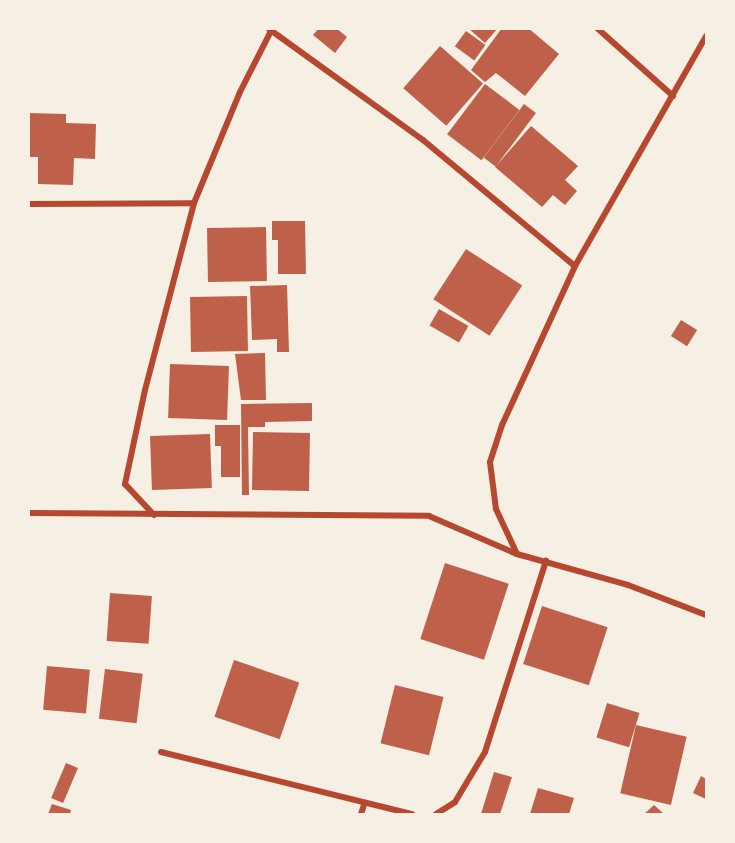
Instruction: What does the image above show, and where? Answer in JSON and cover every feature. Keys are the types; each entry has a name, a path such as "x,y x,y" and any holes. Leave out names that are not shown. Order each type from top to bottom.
{"street":[{"path":"597,28 673,96"},
{"path":"154,515 126,484 145,390 194,203 240,92 270,30 423,140 575,266"},
{"path":"517,555 496,509 490,462 502,424 575,266 706,36"},
{"path":"28,204 194,203"},
{"path":"28,513 429,516 517,555 628,585 706,615"},
{"path":"436,814 455,802 485,752 546,561"},
{"path":"161,752 364,805 412,814"},
{"path":"361,814 364,805"}],"building":[{"path":"319,28 336,28 347,37 335,53 313,35"},
{"path":"468,28 498,28 485,43"},
{"path":"502,28 528,28 559,54 525,96 496,73 485,82 471,70"},
{"path":"466,31 485,45 474,60 455,46"},
{"path":"440,46 483,83 446,126 403,88"},
{"path":"485,84 519,110 481,160 447,134"},
{"path":"524,104 536,113 496,167 484,158"},
{"path":"28,113 66,114 66,123 96,124 95,159 74,158 73,185 38,184 38,157 28,157"},
{"path":"531,126 578,166 565,180 577,191 565,205 553,195 542,207 495,167"},
{"path":"272,221 305,221 306,274 278,274 278,240 272,240"},
{"path":"266,227 267,281 208,282 207,228"},
{"path":"466,249 522,285 490,336 433,299"},
{"path":"287,285 289,352 277,352 277,339 252,340 250,286"},
{"path":"247,296 248,351 191,352 190,297"},
{"path":"439,309 468,326 459,342 430,325"},
{"path":"681,320 697,330 687,346 671,336"},
{"path":"265,353 266,400 241,400 235,354"},
{"path":"170,364 229,366 227,420 168,418"},
{"path":"312,403 312,421 265,422 265,427 248,427 249,495 242,495 241,404"},
{"path":"215,425 240,425 240,477 221,477 221,446 215,446"},
{"path":"253,432 310,433 309,491 252,490"},
{"path":"210,434 212,488 152,490 150,436"},
{"path":"445,563 509,584 484,660 420,639"},
{"path":"110,593 152,596 149,644 107,641"},
{"path":"542,606 608,627 589,685 523,664"},
{"path":"234,660 299,682 280,739 214,717"},
{"path":"47,666 90,670 86,714 43,710"},
{"path":"105,669 143,674 137,723 99,719"},
{"path":"395,685 444,697 429,755 380,743"},
{"path":"607,703 640,713 629,747 596,737"},
{"path":"636,725 687,737 671,805 620,793"},
{"path":"66,763 78,768 63,803 51,798"},
{"path":"494,772 512,777 500,814 481,814"},
{"path":"701,776 706,779 706,799 693,793"},
{"path":"538,788 574,798 569,814 530,814"},
{"path":"52,804 71,810 70,814 48,814"},
{"path":"654,805 664,814 644,814"}]}
